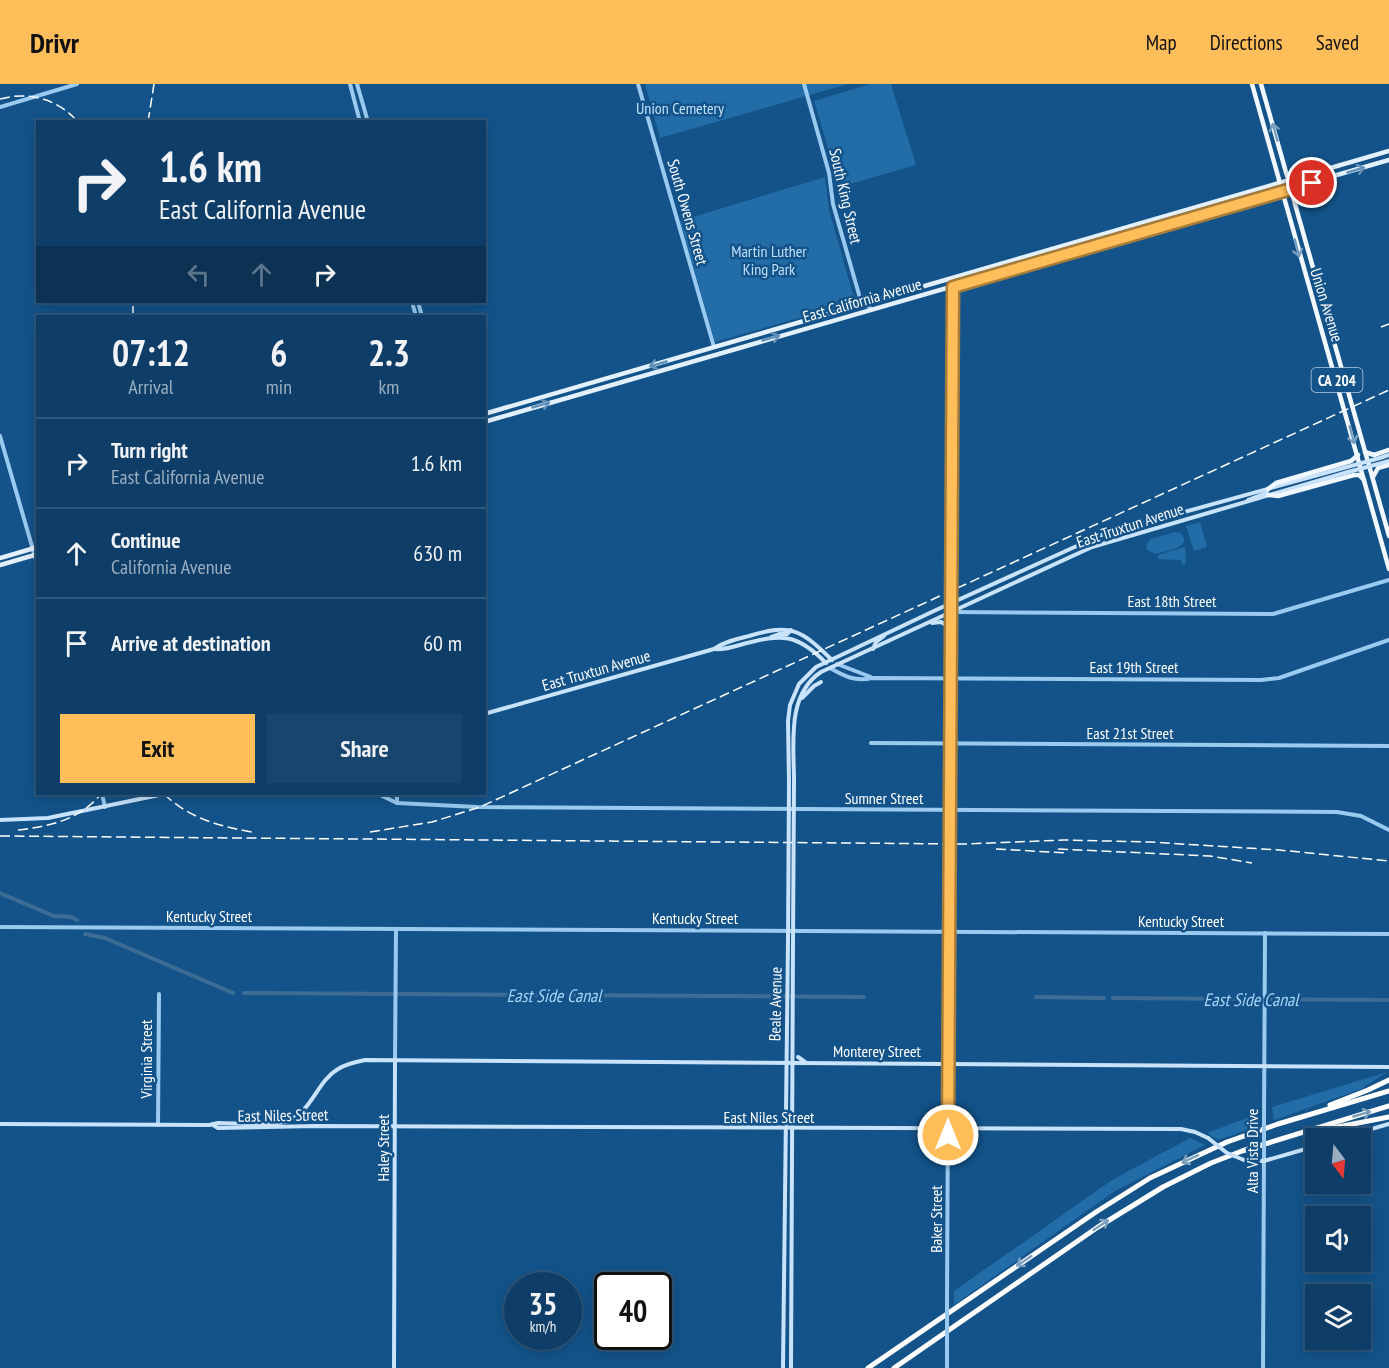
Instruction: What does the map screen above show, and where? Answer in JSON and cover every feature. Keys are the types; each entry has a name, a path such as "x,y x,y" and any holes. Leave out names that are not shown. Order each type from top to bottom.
{"highway":[{"name":"Union Avenue","path":"1252,84 1389,569"},
{"name":"Union Avenue","path":"1261,84 1389,536"},
{"path":"1365,452 1374,455 1389,450"},
{"path":"1268,489 1276,483 1351,461 1358,454"},
{"path":"1374,455 1378,468"},
{"path":"1351,461 1354,475"},
{"path":"1372,477 1378,468 1389,463"},
{"path":"1269,495 1278,496 1354,475 1359,475 1364,480"},
{"path":"1304,1116 1389,1080"},
{"path":"868,1368 1096,1212 1150,1178 1227,1142 1389,1091"},
{"path":"894,1368 1141,1199 1211,1164 1295,1133 1389,1106"},
{"path":"1295,1133 1389,1117"},
{"path":"901,1368 925,1347"}],"main road":[{"name":"East California Avenue","path":"486,413 1389,151"},
{"name":"East California Avenue","path":"486,421 1389,160"},
{"path":"1191,217 1191,213 1209,207 1213,202"},
{"path":"1148,229 1171,215"},
{"path":"1112,239 1115,235 1137,225"},
{"path":"1040,260 1058,252 1061,246"},
{"path":"1381,460 1389,455"},
{"path":"1381,460 1389,463"},
{"name":"East Truxtun Avenue","path":"837,664 1092,547 1381,460"},
{"name":"East Truxtun Avenue","path":"831,659 1101,535 1268,489 1347,470"},
{"path":"1269,495 1291,483"},
{"path":"1242,503 1266,493 1268,489"},
{"path":"1187,511 1189,518"},
{"path":"0,558 35,548"},
{"path":"0,565 36,555"},
{"path":"920,627 936,622 943,623 949,628 951,638"},
{"name":"East Truxtun Avenue","path":"486,713 714,649 722,644 761,632 777,629 791,630"},
{"path":"767,638 779,633 787,634 791,630 805,635 837,664"},
{"path":"873,649 876,642 889,632"},
{"name":"East Truxtun Avenue","path":"714,649 723,650 767,638 789,638 802,642 830,668"},
{"name":"Beale Avenue","path":"791,1368 793,1063 791,781 788,721 791,701 804,678 816,667 831,659"},
{"name":"Beale Avenue","path":"791,781 798,703 812,679 837,664"},
{"path":"798,703 807,692 821,682"},
{"path":"0,820 48,818 159,795"},
{"name":"Beale Avenue","path":"783,1368 786,1063 791,941"},
{"path":"770,1063 777,1061 780,1057"},
{"path":"798,1057 801,1061 808,1063"},
{"name":"Monterey Street","path":"364,1060 1389,1067"},
{"name":"East Niles Street","path":"0,1124 279,1123 290,1120 307,1108 332,1073 344,1065 364,1060"},
{"name":"Haley Street","path":"394,1368 395,1060"},
{"path":"1371,1129 1389,1124"},
{"name":"East Niles Street","path":"213,1125 218,1128 395,1126 1181,1130 1195,1132 1208,1138 1227,1153 1244,1160 1264,1161 1305,1149"}],"street":[{"path":"0,107 77,84"},
{"path":"350,84 359,120"},
{"path":"357,84 367,120"},
{"name":"South Owens Street","path":"638,84 714,347"},
{"name":"South King Street","path":"804,84 829,173 833,204 860,298 864,304"},
{"name":"Baker Street","path":"947,1368 952,278"},
{"path":"864,304 871,309"},
{"path":"0,436 36,555"},
{"name":"East 18th Street","path":"951,612 1273,614 1389,580"},
{"name":"East 19th Street","path":"830,668 853,679 863,680 872,678 1272,679 1389,640"},
{"name":"East 19th Street","path":"837,664 872,678"},
{"name":"East 21st Street","path":"871,743 1389,746"},
{"path":"102,795 105,807"},
{"name":"Sumner Street","path":"380,795 397,803 477,807 1337,812 1361,816 1389,830"},
{"path":"397,795 397,803"},
{"name":"Kentucky Street","path":"0,927 1389,934"},
{"name":"Haley Street","path":"395,1060 396,929"},
{"name":"Alta Vista Drive","path":"1263,1368 1265,933"},
{"name":"Virginia Street","path":"158,1125 159,993"}],"green space":[{"name":"Union Cemetery","path":"645,84 848,84 660,138"},
{"path":"870,84 891,84 916,165 836,188 835,172 814,101"},
{"name":"Martin Luther King Park","path":"825,177 829,210 855,302 715,342 680,221"},
{"path":"1200,522 1207,547 1194,551 1186,526"},
{"path":"1175,532 1181,533 1184,538 1184,542 1177,548 1155,554 1147,550 1146,544 1151,539"},
{"path":"1185,547 1186,564 1182,565 1181,560 1158,559 1158,555"},
{"path":"1387,1072 1361,1089 1274,1120 1272,1107"},
{"path":"1257,1114 1258,1126 1218,1140 1207,1133"},
{"path":"1190,1138 1205,1145 1115,1191 954,1305 954,1291 1112,1180"}],"waterway":[{"name":"East Side Canal","path":"0,893 54,916 71,917 77,920"},
{"name":"East Side Canal","path":"85,934 105,938 233,993"},
{"name":"East Side Canal","path":"244,993 864,997"},
{"name":"East Side Canal","path":"1036,997 1104,998"},
{"name":"East Side Canal","path":"1113,998 1389,1000"}],"railway":[{"path":"148,120 154,84"},
{"path":"0,99 22,96 42,99 61,108 76,120"},
{"path":"133,303 133,315"},
{"path":"1381,327 1389,324"},
{"path":"370,832 432,822 480,807 1389,390"},
{"path":"18,830 53,824 74,816 100,795"},
{"path":"165,795 184,809 205,820 252,832"},
{"path":"0,836 966,844 1064,840 1150,842 1279,850 1389,861"},
{"path":"996,849 1068,853"},
{"path":"1058,849 1210,856 1252,863"}],"route":[{"path":"948,1135 953,287 1173,221 1312,183"}]}
